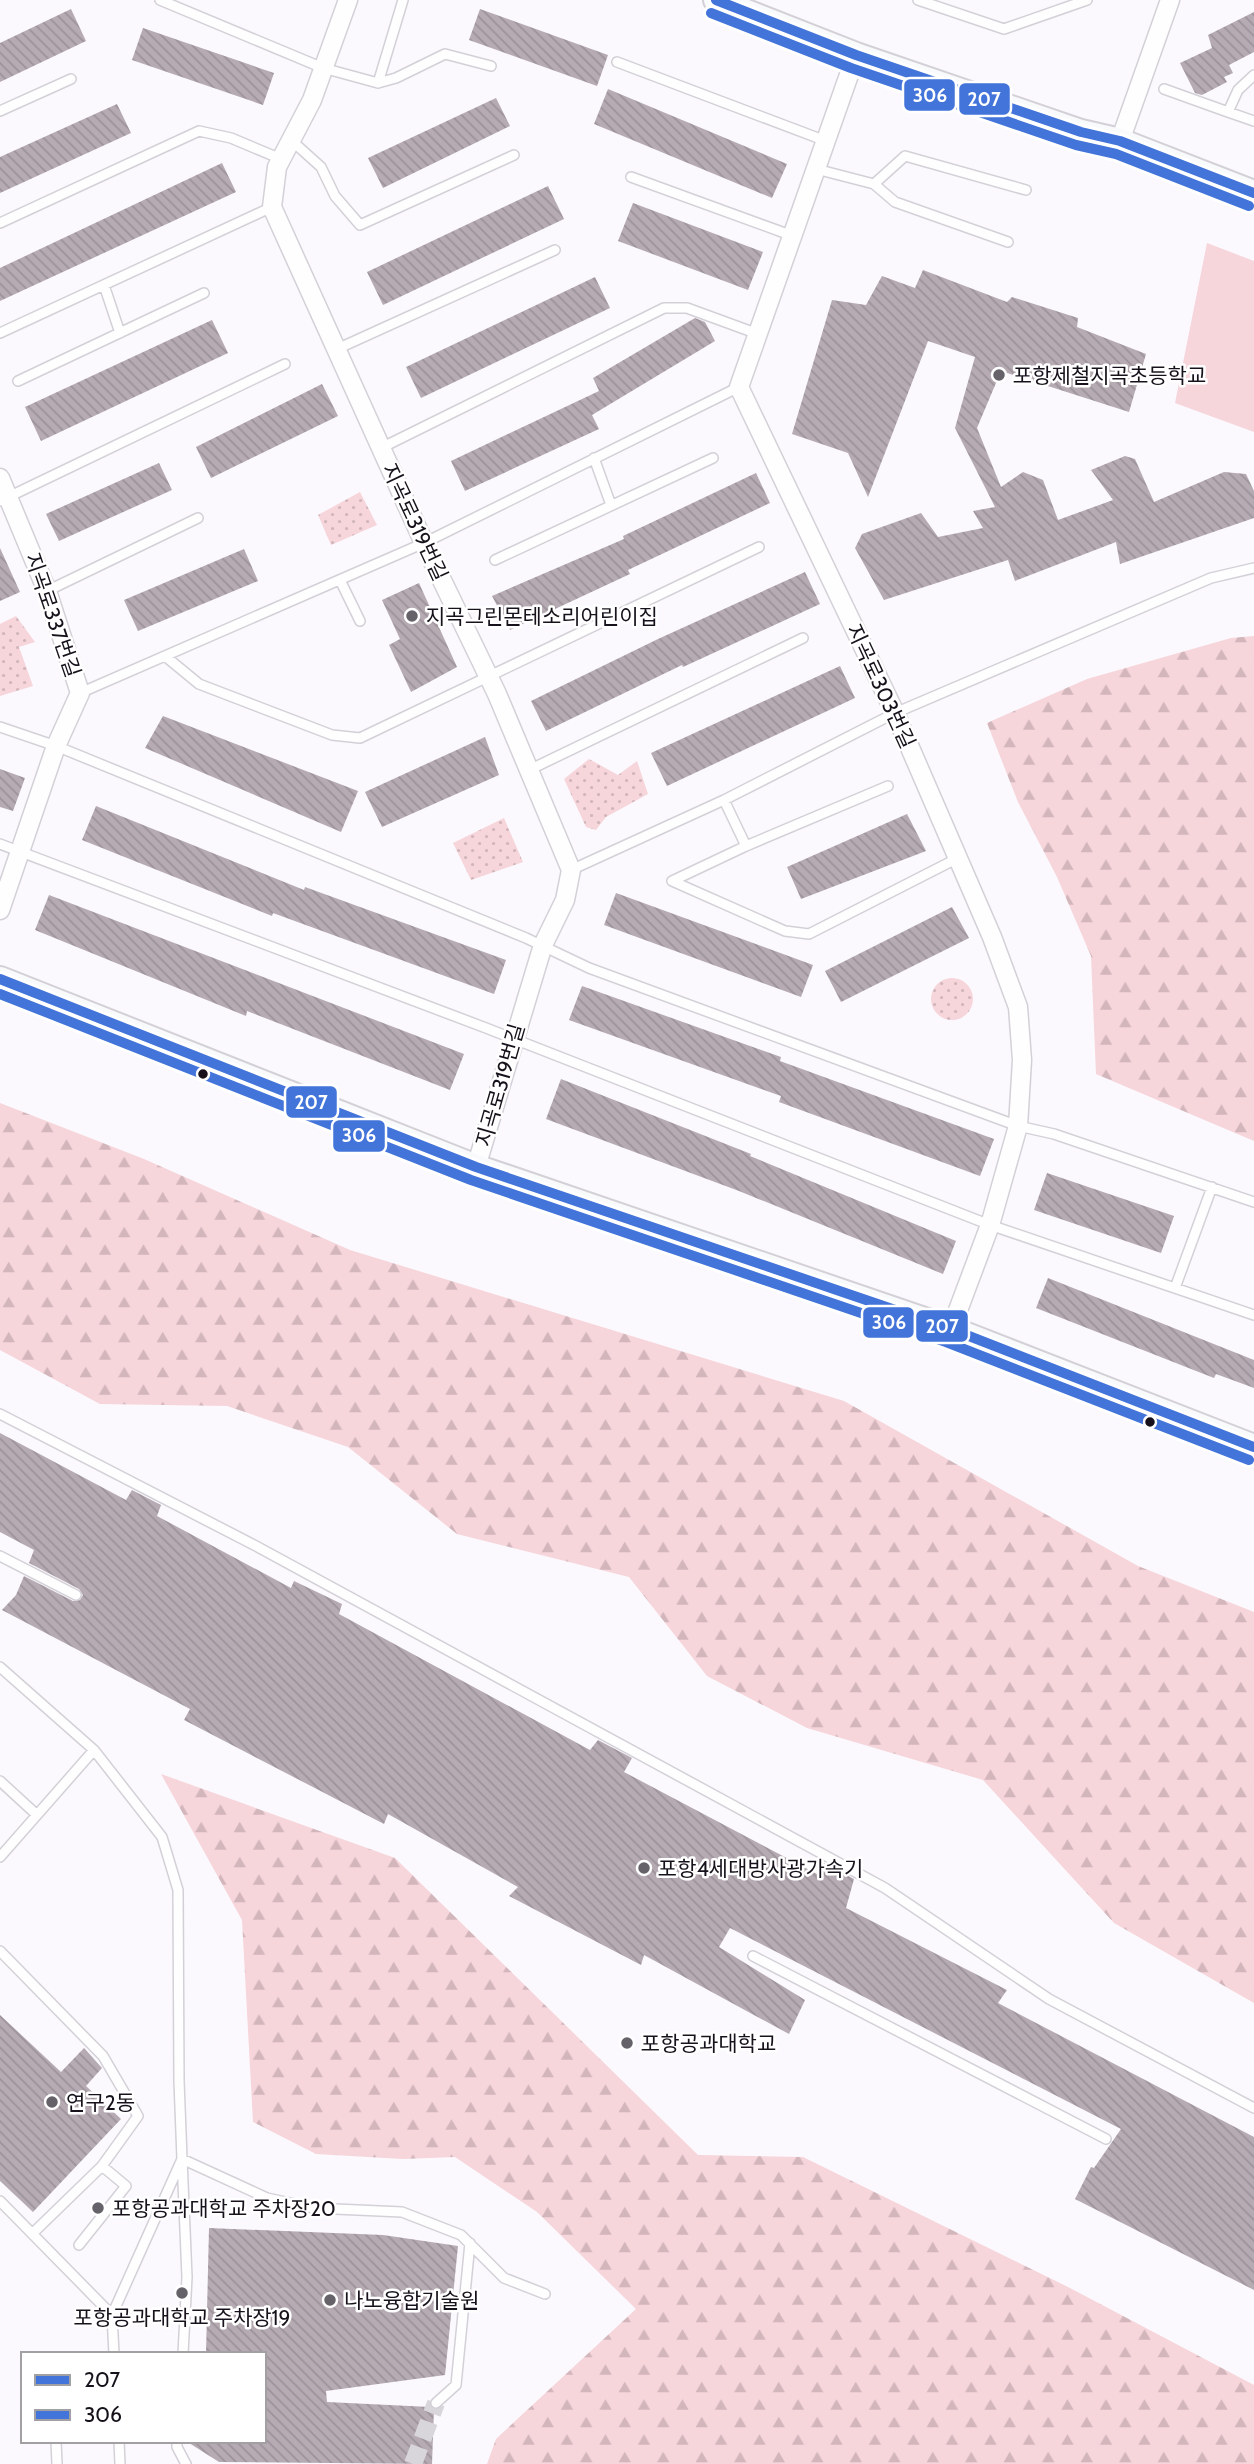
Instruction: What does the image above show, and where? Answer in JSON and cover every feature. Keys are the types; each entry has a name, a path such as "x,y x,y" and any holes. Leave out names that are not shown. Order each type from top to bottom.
{"main road":[{"path":"716,0 856,55 1081,132 1120,141 1254,193"},
{"path":"0,979 476,1167 951,1329 1254,1447"}],"street":[{"path":"272,206 277,167 312,100 348,0"},
{"path":"1120,141 1170,0"},
{"path":"739,387 856,55"},
{"name":"지곡로319번길","path":"272,206 424,543 488,675 571,870 565,900 543,945 476,1167"},
{"name":"지곡로303번길","path":"739,387 895,713 992,937 1018,1007 1022,1060 1018,1126 990,1225 951,1329"},
{"name":"지곡로337번길","path":"0,478 4,498 47,591 80,693 56,746 0,910"}],"lane":[{"path":"160,0 323,68 378,83 396,79 445,54 491,66"},
{"path":"378,83 403,0"},
{"path":"918,0 1004,29 1087,0"},
{"path":"617,62 826,141"},
{"path":"1228,112 1238,90 1254,75"},
{"path":"0,111 71,79"},
{"path":"1164,89 1254,121"},
{"path":"0,223 199,131 231,138 281,159"},
{"path":"291,140 321,167 335,196 360,225 514,155"},
{"path":"874,184 905,156 1026,190"},
{"path":"816,169 874,184 895,202 1008,242"},
{"path":"631,177 793,236"},
{"path":"0,333 272,206"},
{"path":"337,349 555,250"},
{"path":"104,285 120,333"},
{"path":"18,381 204,293"},
{"path":"381,448 664,308 687,308 758,334"},
{"path":"4,498 285,364"},
{"path":"80,693 424,543 739,387"},
{"path":"594,458 611,505"},
{"path":"495,559 713,458"},
{"path":"47,591 198,518"},
{"path":"165,656 199,684 332,735 360,738 759,547"},
{"path":"571,870 724,800 895,713 1211,578 1254,568"},
{"path":"340,580 359,621"},
{"path":"529,770 803,638"},
{"path":"0,727 56,746 543,945 589,968 1018,1126 1054,1134 1254,1202"},
{"path":"888,786 746,846 672,881 785,931 809,934 958,858"},
{"path":"724,800 746,846"},
{"path":"0,844 513,1039 990,1225 1254,1315"},
{"path":"1175,1288 1212,1187"},
{"path":"0,1414 268,1552 885,1888 1049,1999 1254,2108"},
{"path":"0,1556 76,1595"},
{"path":"0,1667 94,1750 162,1837 178,1890 179,2081 187,2277 183,2352"},
{"path":"0,1857 94,1750"},
{"path":"0,1781 37,1815"},
{"path":"0,1951 103,2056 138,2116 102,2166 33,2232"},
{"path":"753,1956 1106,2139"},
{"path":"183,2159 267,2198 313,2208 402,2212 461,2235 505,2278 545,2294"},
{"path":"114,2352 112,2315 183,2159"},
{"path":"79,2245 126,2186 102,2166"},
{"path":"0,2201 112,2315"},
{"path":"436,2403 456,2385 470,2243"},
{"path":"56,2443 57,2464"},
{"path":"119,2443 120,2464"},
{"path":"177,2443 186,2464"}],"green space":[{"path":"1207,243 1254,261 1254,432 1175,403"},
{"path":"360,492 377,525 331,545 318,515"},
{"path":"16,616 35,642 19,647 33,686 0,696 0,624"},
{"path":"1254,636 1254,1141 1096,1074 1091,956 1057,877 1018,802 987,723 1087,679 1231,638"},
{"path":"589,759 618,775 637,761 648,794 606,817 596,830 586,827 564,779"},
{"path":"504,818 523,862 471,880 453,843"},
{"path":"952,978 967,984 973,999 967,1014 952,1020 937,1014 931,999 937,984"},
{"path":"0,1103 144,1159 350,1250 844,1401 1138,1566 1254,1612 1254,2003 1114,1923 983,1780 807,1728 707,1676 629,1577 457,1534 348,1447 227,1406 100,1404 0,1350"},
{"path":"161,1774 395,1858 698,2155 803,2157 1068,2287 1254,2385 1254,2464 487,2464 496,2439 636,2309 537,2212 455,2157 403,2159 316,2154 253,2122 242,1920"}],"building":[{"path":"71,9 86,41 0,82 0,43"},
{"path":"480,9 608,55 597,86 469,40"},
{"path":"1254,12 1254,52 1229,65 1233,73 1224,77 1227,82 1202,95 1195,93 1180,63 1212,48 1208,35"},
{"path":"143,28 274,73 263,105 132,60"},
{"path":"608,89 787,164 772,198 594,124"},
{"path":"496,98 510,126 383,188 368,158"},
{"path":"117,104 131,133 0,193 0,157"},
{"path":"222,163 236,192 0,301 0,268"},
{"path":"548,186 564,219 383,305 367,272"},
{"path":"633,203 763,252 748,290 618,241"},
{"name":"포항제철지곡초등학교","path":"923,270 1007,302 1012,297 1078,318 1077,327 1146,354 1129,412 1001,371 977,428 1001,487 1023,472 1043,480 1058,520 1113,500 1091,470 1125,456 1135,459 1154,502 1224,472 1246,474 1254,491 1254,518 1120,564 1116,542 1015,581 1008,560 884,600 855,548 862,534 921,513 938,537 983,528 973,511 995,507 955,428 975,357 928,341 868,497 848,453 792,434 832,300 866,305 882,276 915,288"},
{"path":"595,277 610,308 421,398 406,367"},
{"path":"695,318 705,322 715,341 592,415 599,429 465,491 451,461 599,391 593,378"},
{"path":"212,320 228,353 41,441 25,407"},
{"path":"322,384 338,416 211,478 196,447"},
{"path":"159,463 172,490 59,541 46,514"},
{"path":"756,473 770,503 628,570 630,574 510,630 492,596 624,539 623,536"},
{"path":"0,548 20,592 0,601"},
{"path":"244,549 258,581 138,631 124,600"},
{"path":"805,572 820,604 683,667 682,665 546,731 531,701"},
{"name":"지곡그린몬테소리어린이집","path":"419,583 457,667 411,692 389,645 400,639 382,600"},
{"path":"840,666 855,698 667,786 651,753"},
{"path":"163,716 358,791 341,832 145,748"},
{"path":"485,737 499,775 382,827 365,792"},
{"path":"0,769 25,778 13,811 0,807"},
{"path":"96,806 304,890 305,887 506,960 494,994 273,913 272,916 82,840"},
{"path":"907,814 926,851 801,899 787,867"},
{"path":"616,893 813,965 801,997 604,925"},
{"path":"49,895 464,1054 450,1090 247,1011 246,1016 35,930"},
{"path":"952,907 969,938 841,1002 825,971"},
{"path":"582,986 781,1057 780,1061 994,1139 980,1176 779,1102 781,1096 569,1020"},
{"path":"561,1079 751,1154 750,1156 956,1241 943,1274 739,1191 546,1119"},
{"path":"1047,1173 1174,1216 1161,1253 1034,1210"},
{"path":"1048,1278 1254,1360 1254,1388 1216,1374 1214,1378 1036,1308"},
{"name":"포항4세대방사광가속기","path":"0,1433 126,1500 132,1490 161,1505 157,1516 291,1588 294,1581 342,1604 339,1614 590,1750 598,1740 632,1758 624,1772 817,1874 824,1863 854,1879 846,1908 1007,1990 998,2003 1254,2137 1254,2290 1075,2199 1091,2167 1094,2168 1121,2129 730,1928 719,1947 805,2000 789,2034 644,1955 641,1965 509,1896 518,1887 388,1814 384,1824 184,1720 190,1709 2,1610 16,1595 24,1576 73,1601 80,1600 83,1595 79,1589 29,1563 34,1550 0,1532"},
{"name":"연구2동","path":"0,2015 61,2072 84,2048 102,2068 86,2086 121,2119 33,2212 0,2181"},
{"name":"나노융합기술원","path":"209,2228 383,2235 458,2246 445,2375 326,2391 327,2402 434,2409 432,2464 219,2462 189,2443 266,2443 266,2352 206,2352"}],"tunnel":[{"path":"413,2464 436,2403"}],"transit line":[{"name":"207","path":"716,0 856,55 1081,132 1120,141 1254,193"},
{"name":"306","path":"711,13 851,68 1076,145 1116,154 1249,206"},
{"name":"207","path":"0,979 476,1167 951,1329 1254,1447"},
{"name":"306","path":"0,994 471,1180 946,1342 1249,1460"}],"place":[{"name":"포항제철지곡초등학교","path":"999,375"},
{"name":"지곡그린몬테소리어린이집","path":"412,616"},
{"name":"포항4세대방사광가속기","path":"644,1868"},
{"name":"포항공과대학교","path":"627,2043"},
{"name":"연구2동","path":"52,2102"},
{"name":"포항공과대학교 주차장20","path":"98,2208"},
{"name":"포항공과대학교 주차장19","path":"182,2293"},
{"name":"나노융합기술원","path":"330,2300"}]}
